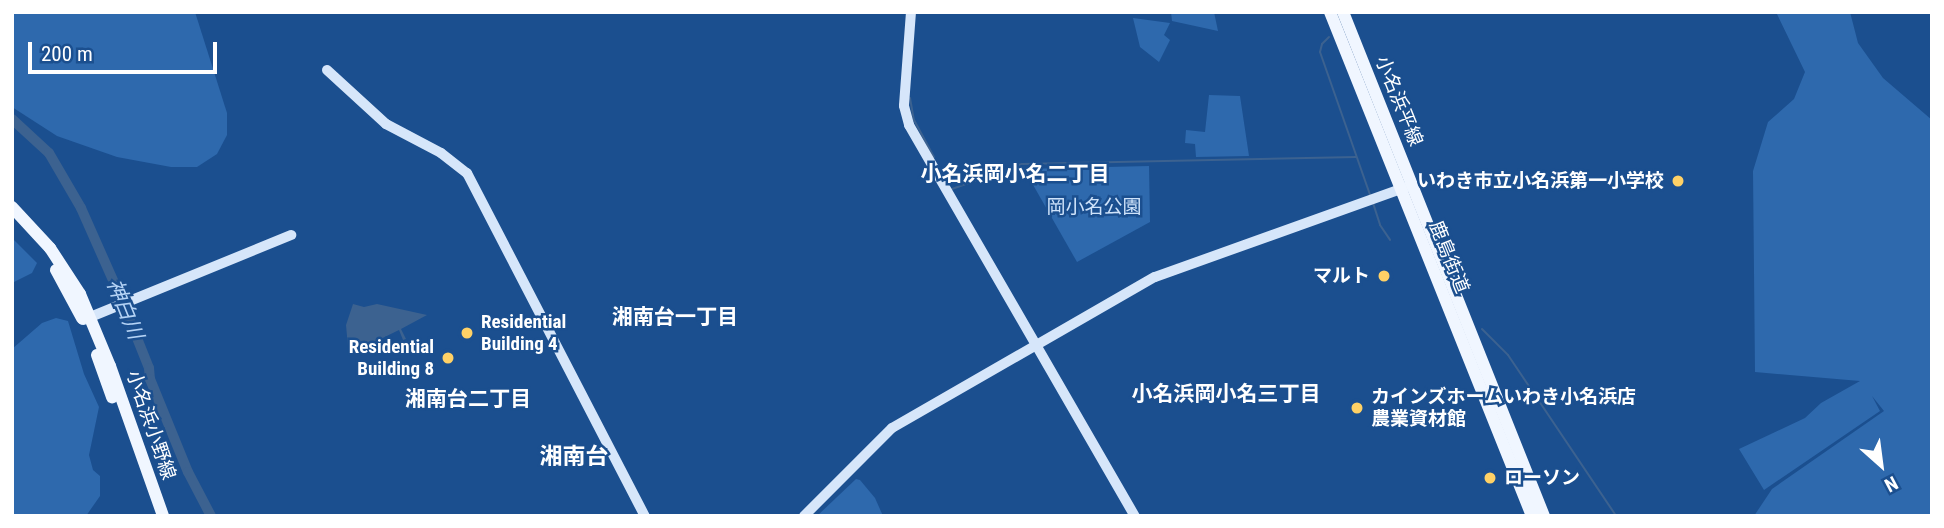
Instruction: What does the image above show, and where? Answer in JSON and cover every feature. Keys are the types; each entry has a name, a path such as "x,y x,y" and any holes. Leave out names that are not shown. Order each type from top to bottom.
{"main road":[{"name":"鹿島街道","path":"1330,12 1407,187 1532,516"},
{"name":"小名浜平線","path":"1343,12 1407,187 1544,516"},
{"name":"小名浜小野線","path":"12,207 60,261 86,319 163,516"},
{"name":"小名浜小野線","path":"12,219 54,268 86,319 155,516"}],"street":[{"path":"911,12 904,106 909,125 1135,516"},
{"path":"327,70 386,124 441,153 467,173 645,516"},
{"path":"804,516 892,428 1155,277 1407,187"},
{"path":"86,319 291,235"}],"green space":[{"path":"12,12 195,12 227,113 227,135 217,154 197,167 171,167 117,157 57,136 12,107"},
{"path":"1171,12 1214,12 1218,31 1172,21"},
{"path":"1776,12 1850,12 1858,43 1883,78 1932,120 1932,516 1754,516 1772,489 1884,411 1872,396 1880,411 1764,490 1739,449 1805,418 1821,403 1860,381 1755,372 1753,171 1768,122 1794,99 1805,72"},
{"path":"1133,18 1170,23 1164,35 1170,40 1159,62 1140,47"},
{"path":"1209,95 1240,96 1249,156 1196,157 1195,144 1185,143 1186,130 1205,132"},
{"name":"岡小名公園","path":"1149,166 1150,222 1077,262 1024,169"},
{"path":"12,238 37,263 32,273 12,283"},
{"path":"56,318 68,321 84,374 99,407 89,455 93,470 100,476 100,496 86,516 12,516 12,349 42,323"},
{"path":"856,479 860,480 875,498 883,516 817,516"}],"shaded area":[{"path":"353,304 364,307 377,304 427,315 401,329 406,339 403,340 399,330 352,353 348,347 346,325"}],"waterway":[{"path":"1329,37 1322,44 1320,52 1370,195"},
{"path":"910,98 914,120 934,157"},
{"name":"神白川","path":"12,119 49,153 81,208 123,303 188,472 211,516"},
{"path":"952,189 1022,164 1356,157"},
{"path":"1373,203 1380,225 1390,240"},
{"path":"1482,329 1508,355 1616,516"}],"place":[{"name":"いわき市立小名浜第一小学校","path":"1678,181"},
{"name":"マルト","path":"1384,276"},
{"name":"Residential Building 4","path":"467,333"},
{"name":"Residential Building 8","path":"448,358"},
{"name":"カインズホームいわき小名浜店 農業資材館","path":"1357,408"},
{"name":"ローソン","path":"1490,478"}],"district":[{"name":"小名浜岡小名二丁目","path":"1015,174"},
{"name":"湘南台一丁目","path":"675,317"},
{"name":"小名浜岡小名三丁目","path":"1226,394"},
{"name":"湘南台二丁目","path":"468,399"},
{"name":"湘南台","path":"574,457"}]}
